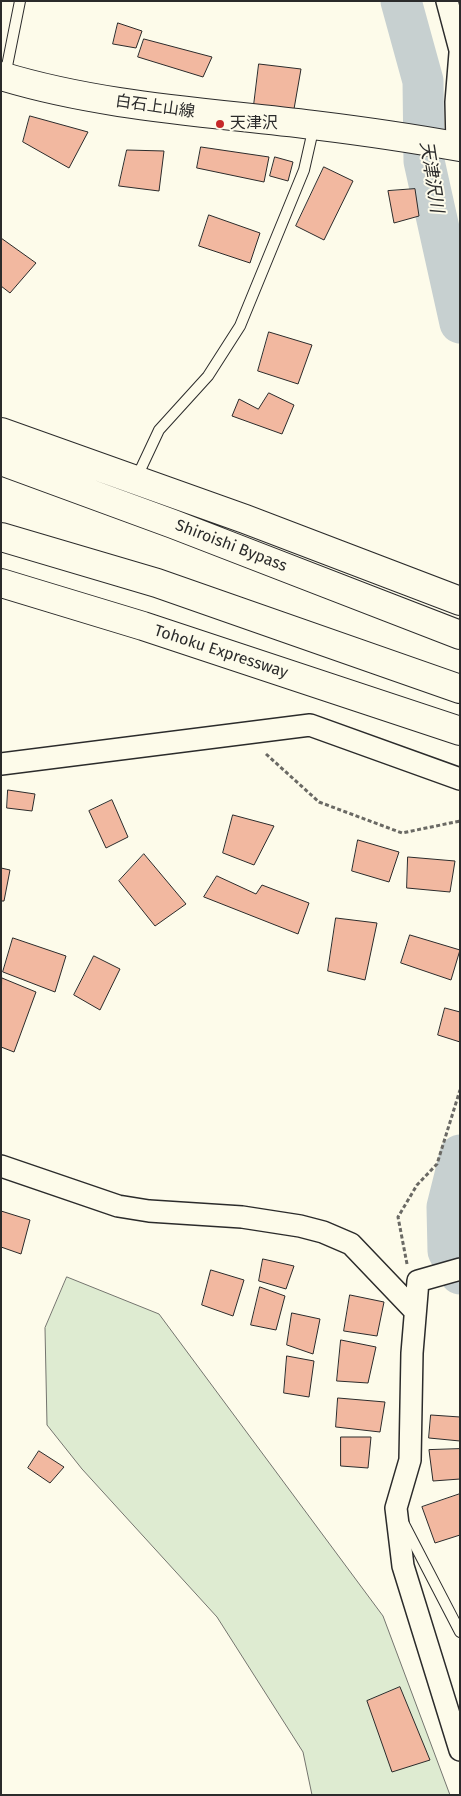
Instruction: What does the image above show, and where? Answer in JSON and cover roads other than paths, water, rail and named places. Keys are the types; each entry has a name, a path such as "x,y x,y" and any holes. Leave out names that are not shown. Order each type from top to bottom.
{"main road":[{"name":"白石上山線","path":"3,76 88,98 173,110 314,125 452,146"},
{"name":"Shiroishi Bypass","path":"1,432 136,479 450,598"},
{"name":"Shiroishi Bypass","path":"1,462 173,524 448,630"},
{"path":"1,537 157,583 448,685"},
{"name":"Tohoku Expressway","path":"1,583 143,626 450,727"}],"street":[{"path":"447,1 460,51 452,146"},
{"path":"1,764 310,726 460,779"},
{"path":"1,1166 118,1206 149,1212 242,1217 300,1226 323,1232 350,1244 414,1310"},
{"path":"450,1272 418,1281 414,1310 410,1460 396,1508 403,1566 460,1750"}],"lane":[{"path":"3,76 20,1"},
{"path":"136,479 159,430 208,376 240,326 304,170 314,125"},
{"path":"396,1508 460,1632"}],"waterway":[{"name":"天津沢川","path":"401,1 423,81 424,161 460,323"},
{"name":"天津沢川","path":"460,1155 447,1207 448,1251 460,1274"}],"place":[{"name":"天津沢","path":"220,124"}]}
